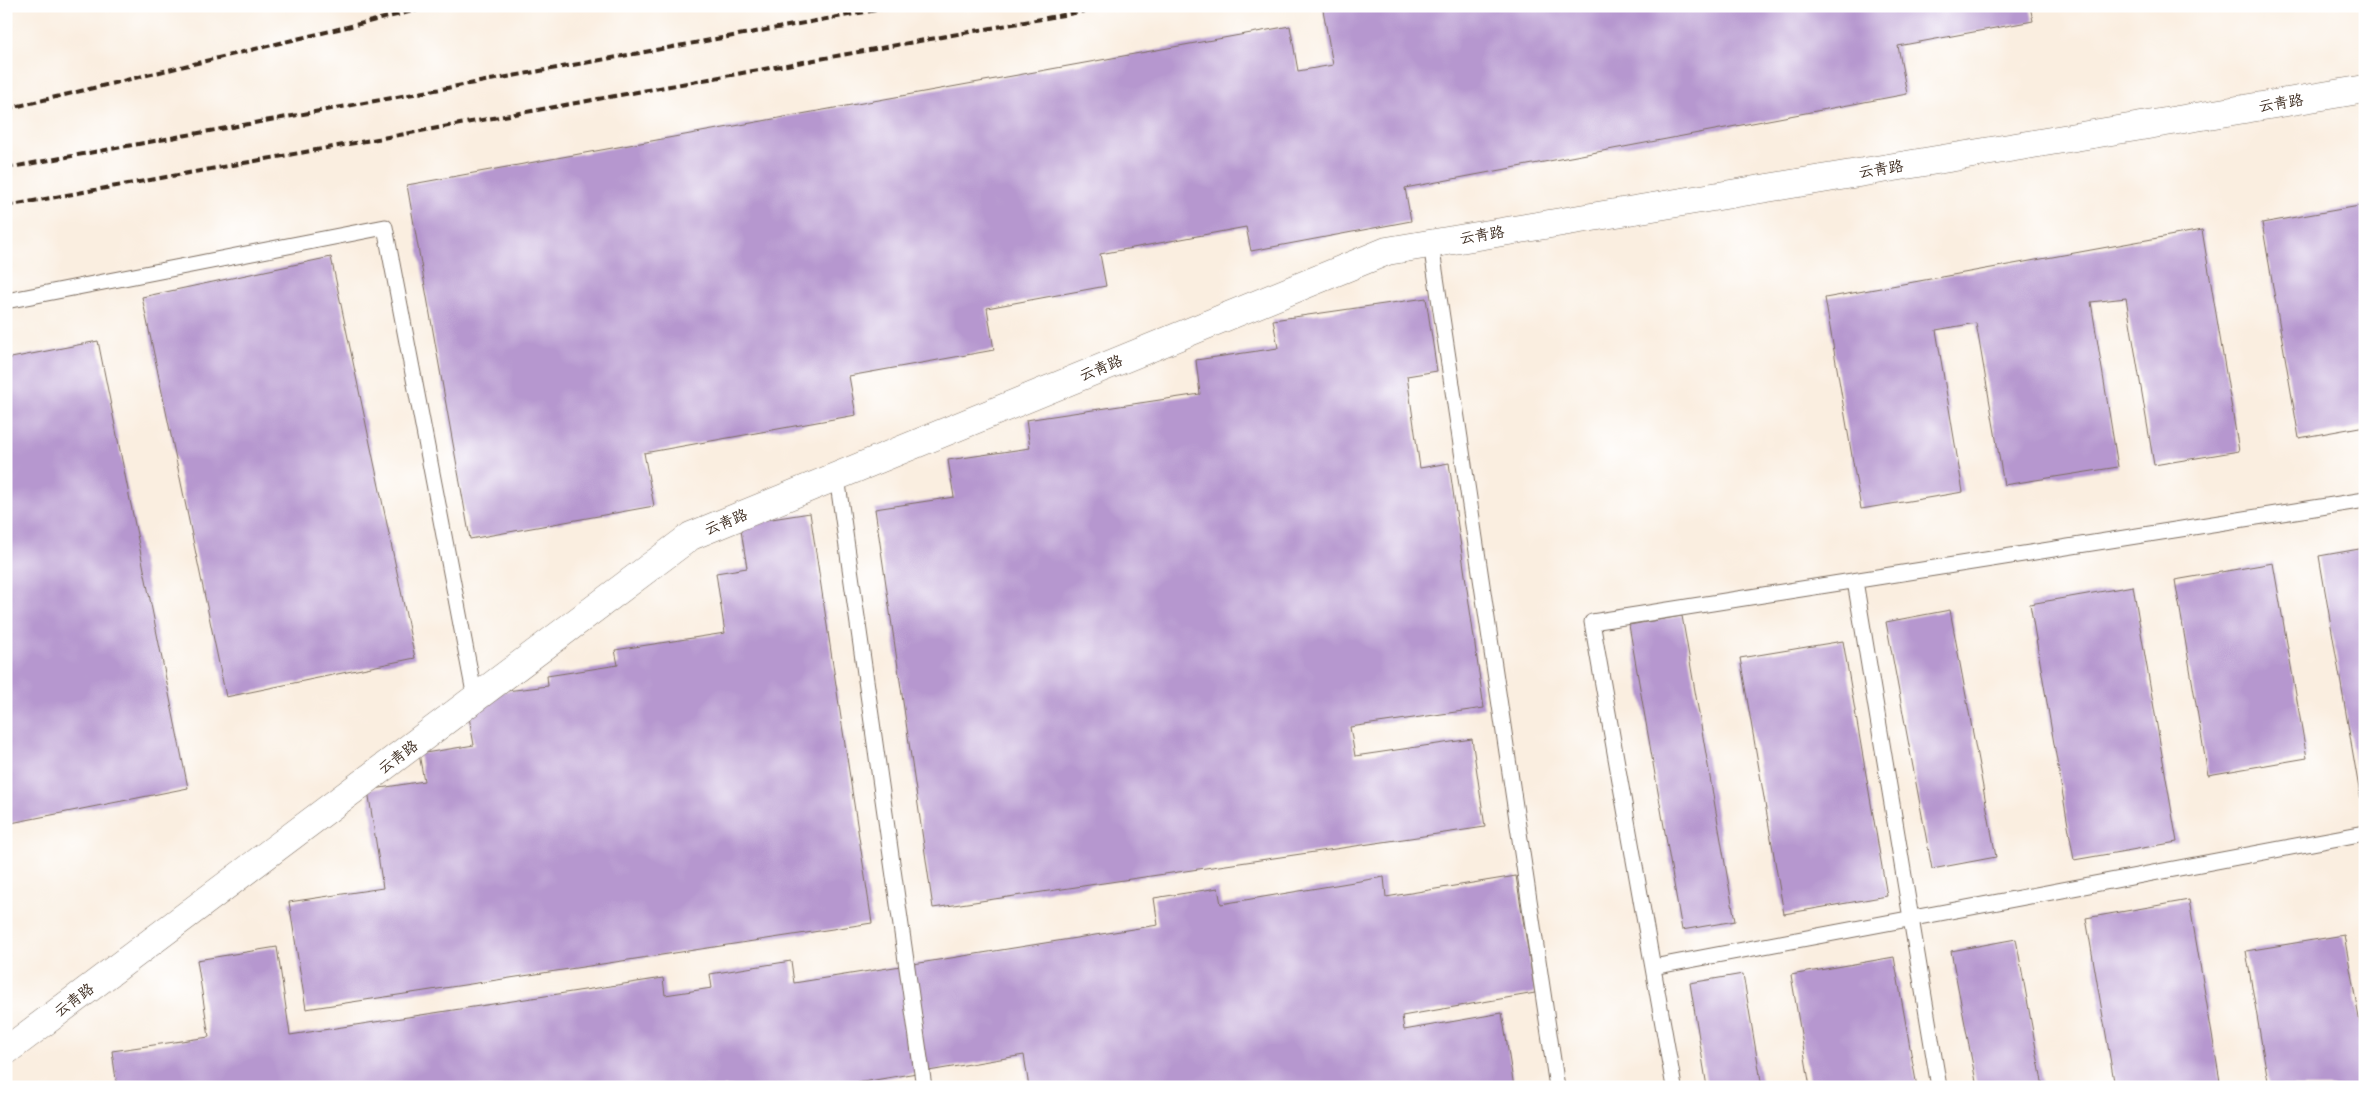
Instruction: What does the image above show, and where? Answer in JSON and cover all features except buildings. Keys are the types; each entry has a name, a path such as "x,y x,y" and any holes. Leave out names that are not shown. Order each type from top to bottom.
{"street":[{"name":"云青路","path":"6,1051 691,536 1388,251 2365,90"}],"lane":[{"path":"6,301 385,227 475,698"},
{"path":"1431,244 1557,1087"},
{"path":"837,476 924,1087"},
{"path":"1674,1087 1592,622 2365,500"},
{"path":"1855,581 1938,1087"},
{"path":"1653,967 2365,833"}],"railway":[{"path":"6,109 434,6"},
{"path":"6,168 898,6"},
{"path":"6,206 1113,6"}]}
